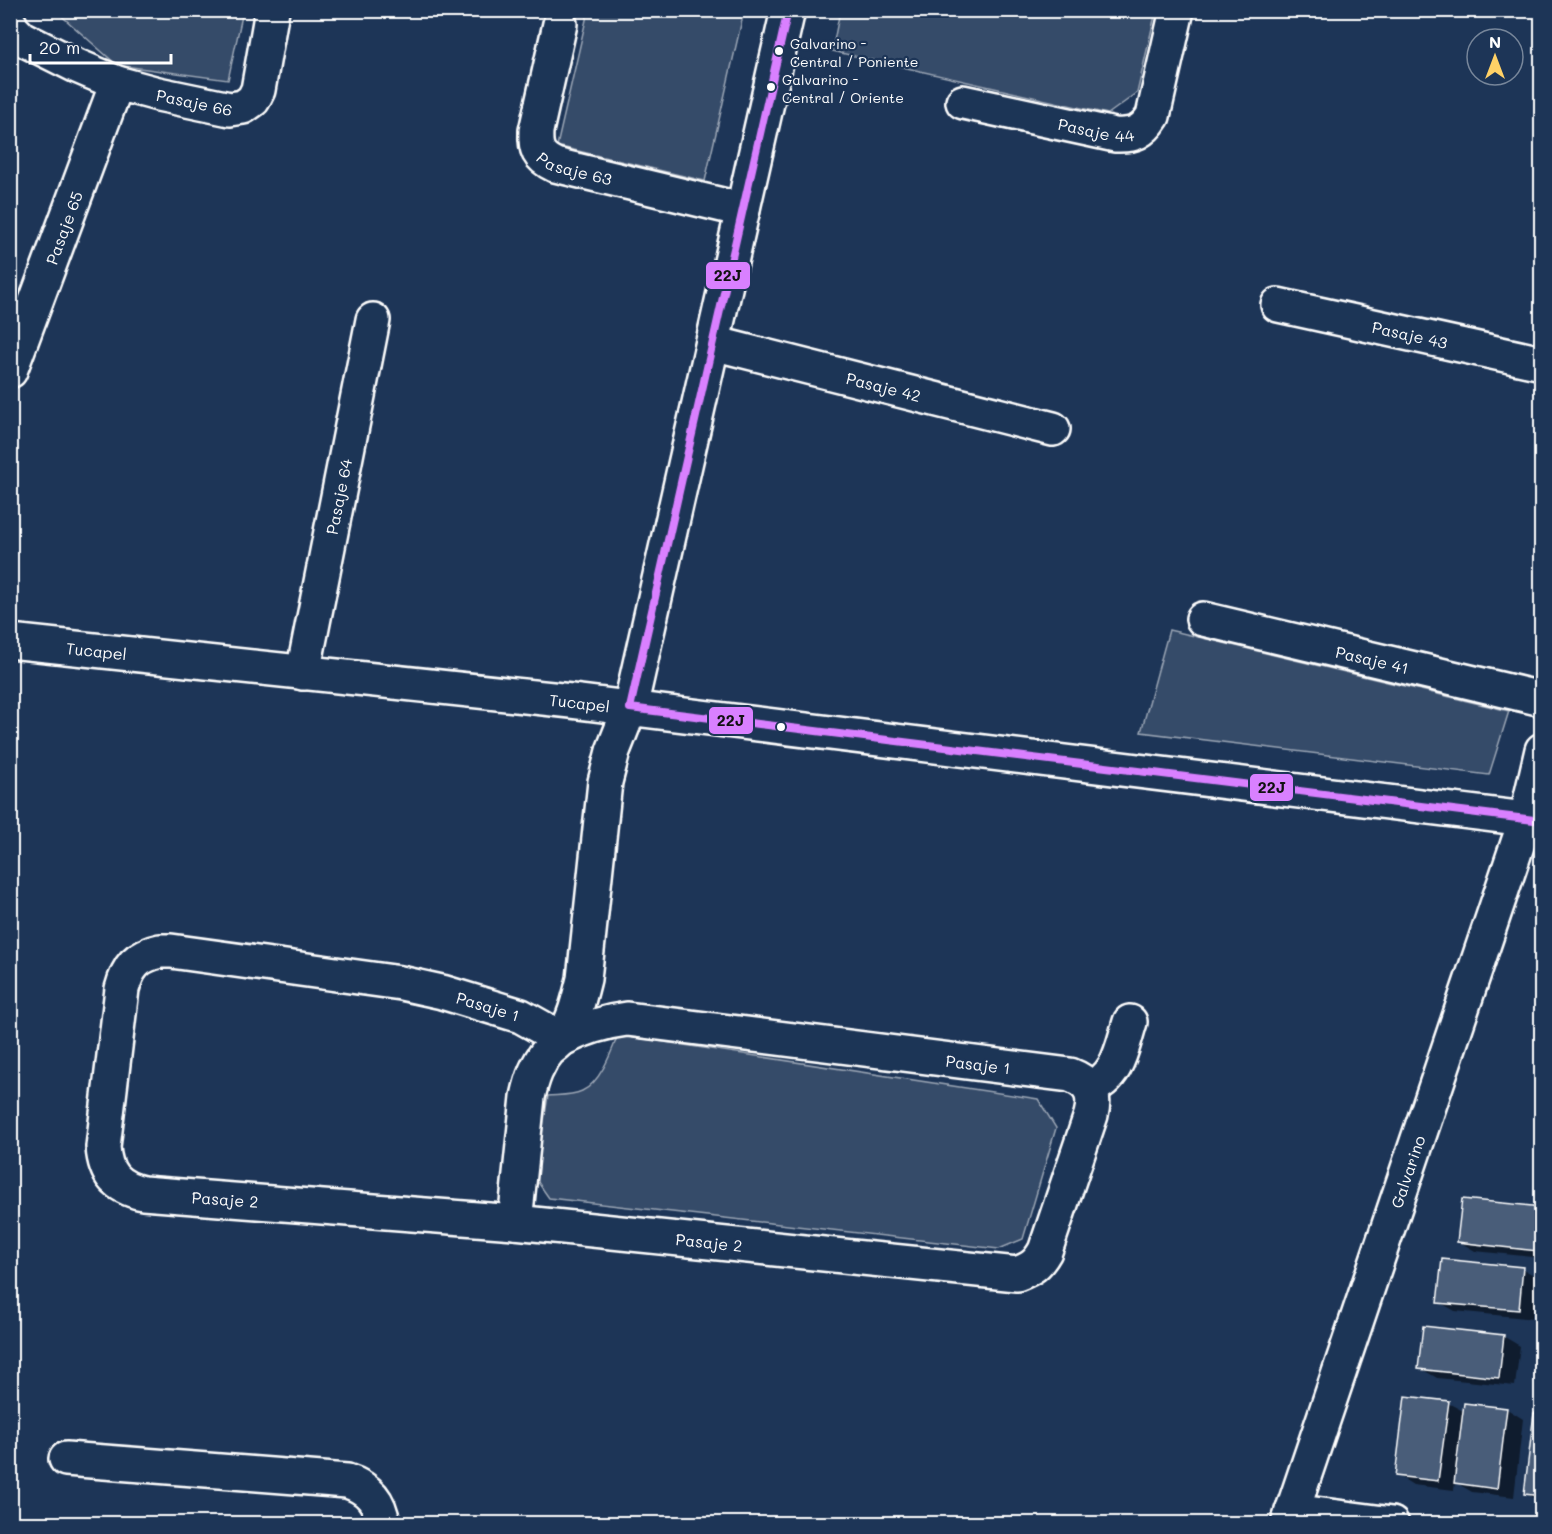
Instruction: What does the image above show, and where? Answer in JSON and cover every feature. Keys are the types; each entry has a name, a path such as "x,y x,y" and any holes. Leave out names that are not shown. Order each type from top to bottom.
{"street":[{"name":"Pasaje 66","path":"117,83 230,109 243,107 253,100 258,90 272,10"},
{"path":"515,1222 532,1077 542,1059 562,1039 577,1008 584,980 605,782 613,751 630,708 788,10"},
{"name":"Pasaje 44","path":"963,102 1115,135 1128,135 1140,131 1153,116 1177,10"},
{"path":"10,24 21,38 117,83"},
{"name":"Pasaje 63","path":"560,24 536,131 535,142 538,153 555,165 743,210"},
{"name":"Pasaje 65","path":"10,371 117,83"},
{"name":"Pasaje 43","path":"1278,305 1542,363"},
{"name":"Pasaje 64","path":"303,673 373,320"},
{"name":"Pasaje 42","path":"713,343 1053,429"},
{"name":"Pasaje 41","path":"1203,619 1542,699"},
{"name":"Tucapel","path":"10,641 630,708 1534,820"},
{"name":"Galvarino","path":"1290,1517 1534,820 1542,750"},
{"name":"Pasaje 1","path":"114,1178 107,1168 104,1147 122,989 130,967 139,959 160,951 401,983 442,992 521,1016 562,1039 593,1025 627,1019 1070,1075 1081,1079 1089,1088"},
{"path":"1089,1088 1098,1085 1113,1072 1130,1022"},
{"name":"Pasaje 2","path":"114,1178 122,1186 143,1193 515,1222 1017,1274 1030,1269 1039,1262 1045,1251 1091,1115 1094,1102 1089,1088"},
{"path":"66,1459 347,1482 358,1485 376,1500 381,1512 382,1524"},
{"path":"1290,1517 1392,1524"}],"shaded area":[{"path":"840,10 1156,11 1137,93 1108,114 832,51"},
{"path":"56,11 243,11 228,80 117,65"},
{"path":"588,11 744,11 705,181 557,146"},
{"path":"1169,630 1509,711 1489,775 1141,732"},
{"path":"618,1035 1038,1099 1056,1128 1023,1239 999,1249 549,1198 535,1178 548,1096 574,1094 588,1087 604,1067"}],"building":[{"path":"1462,1199 1542,1207 1538,1251 1457,1242"},
{"path":"1442,1259 1523,1267 1519,1310 1437,1303"},
{"path":"1423,1326 1504,1335 1499,1378 1418,1369"},
{"path":"1405,1396 1449,1401 1438,1481 1395,1476"},
{"path":"1464,1403 1507,1408 1497,1489 1454,1483"},
{"path":"1534,1413 1542,1414 1542,1496 1524,1494"}],"transit line":[{"name":"22J","path":"788,10 630,708 1542,821"}],"place":[{"name":"Galvarino - Central / Poniente","path":"779,51"},
{"name":"Galvarino - Central / Oriente","path":"771,87"}]}
